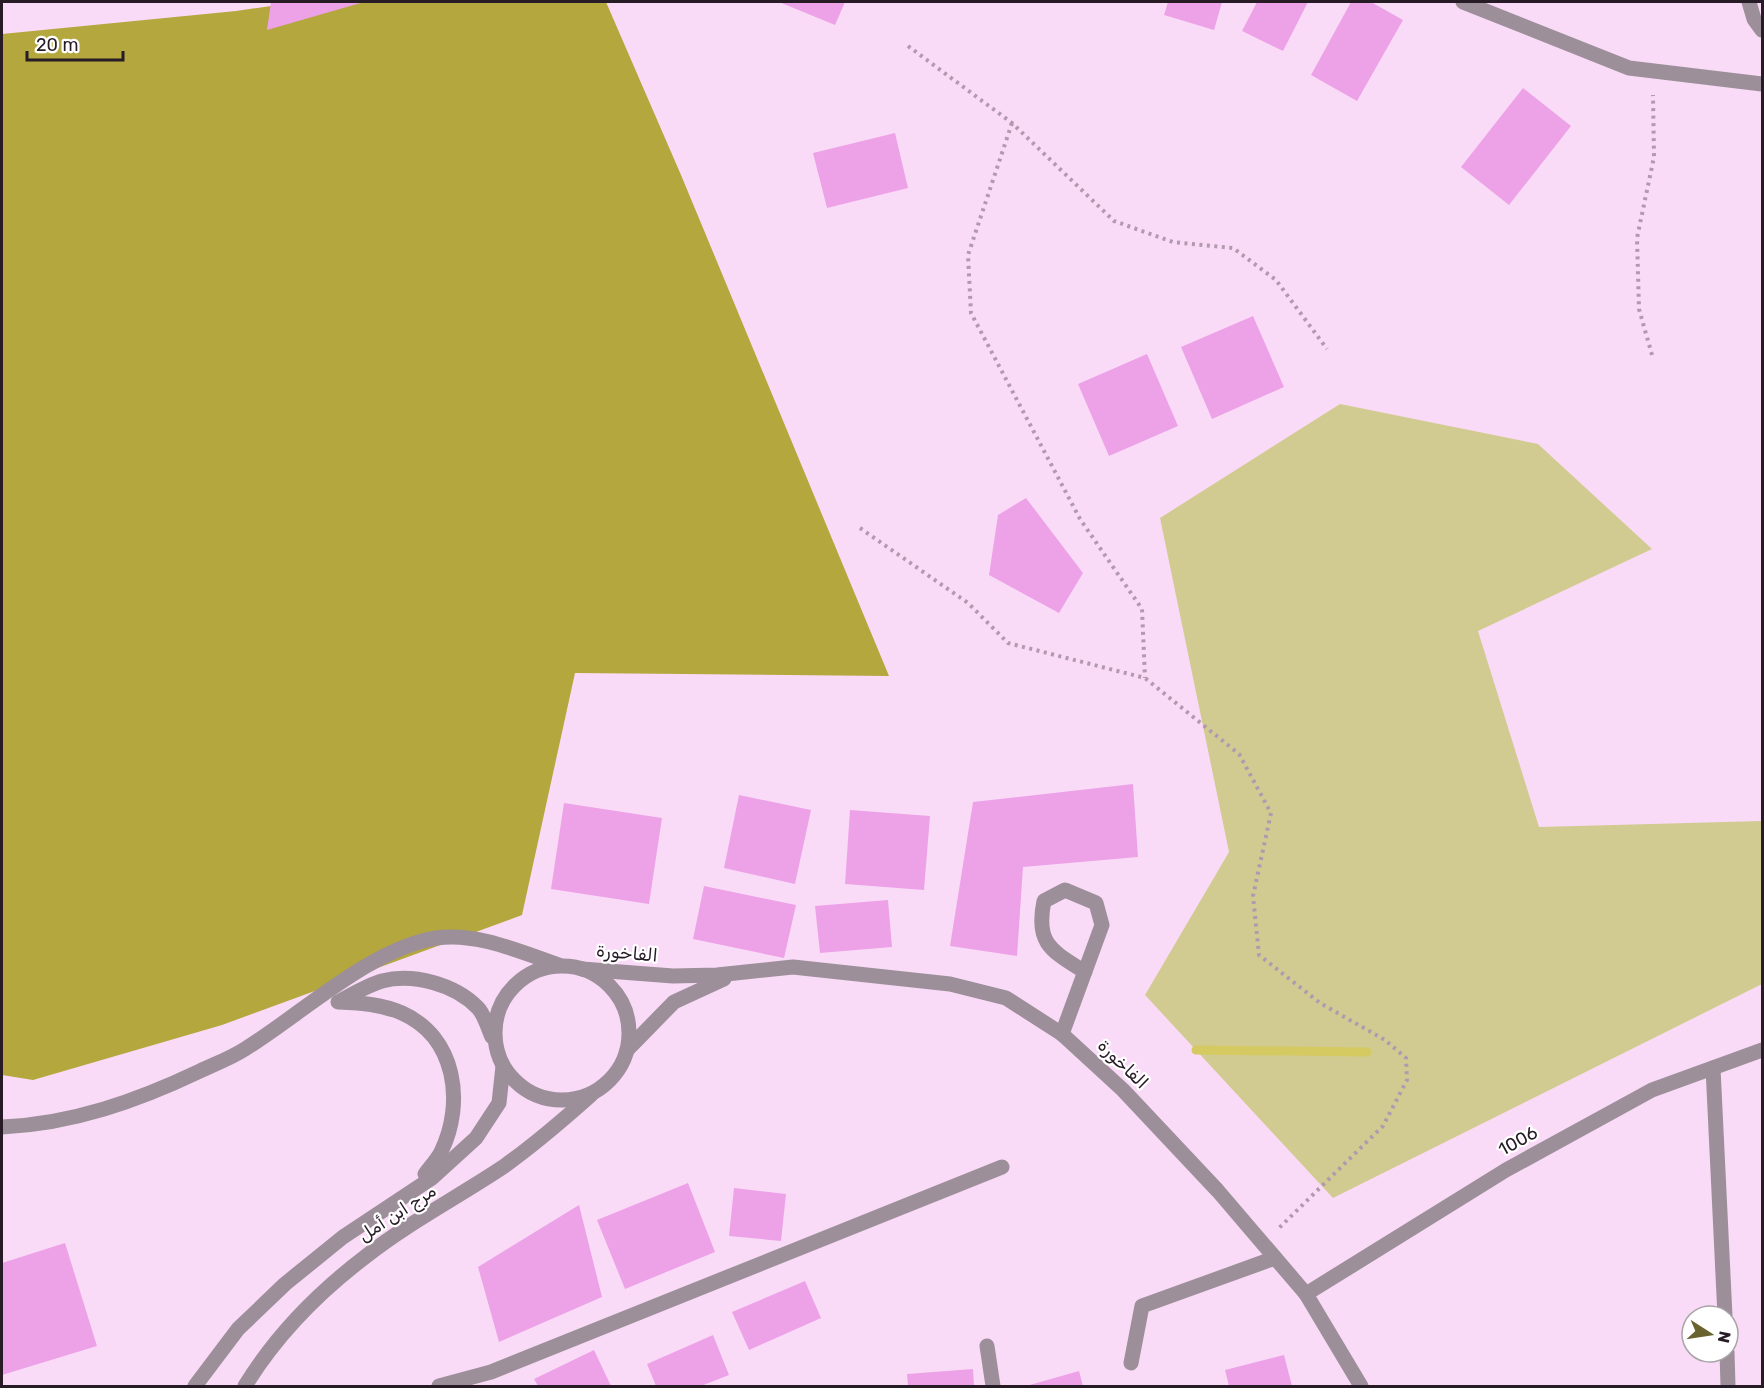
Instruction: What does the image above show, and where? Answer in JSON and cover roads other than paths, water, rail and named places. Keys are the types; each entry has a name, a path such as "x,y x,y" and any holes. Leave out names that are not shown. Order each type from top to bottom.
{"street":[{"path":"1463,2 1629,68 1762,84"},
{"path":"1749,2 1754,19 1762,30"},
{"path":"1062,1034 1085,972 1102,925 1096,903 1065,890 1044,901 1039,922 1051,950 1085,972"},
{"path":"2,1127 38,1126 94,1113 165,1088 243,1051 374,962 410,944 438,938 479,941 502,946 559,965 582,969 600,977 617,993 627,1015 630,1038 624,1061 610,1081 591,1095 568,1101 545,1099 524,1090 503,1066 479,1009 460,995 435,983 407,978 382,981 338,1002"},
{"path":"495,1044 495,1021 504,998 516,983 536,970 559,965"},
{"name":"الفاخورة","path":"582,969 673,976 793,967 950,984 1006,999 1062,1034 1123,1090 1218,1191 1306,1294 1361,1386"},
{"name":"الفاخورة","path":"626,1051 674,1002 741,972"},
{"path":"310,1005 338,1002 376,1005 404,1014 432,1034 450,1063 454,1090 453,1123 441,1154 411,1192"},
{"name":"1006","path":"1306,1294 1506,1170 1652,1090 1762,1050"},
{"name":"مرج ابن أمل","path":"195,1386 238,1329 285,1284 343,1237 432,1178 476,1138 499,1103 503,1066"},
{"path":"1713,1068 1724,1304"},
{"name":"مرج ابن أمل","path":"245,1386 255,1369 306,1308 366,1256 504,1166 551,1130 591,1095"},
{"path":"439,1386 491,1372 1002,1167"},
{"path":"1131,1363 1142,1306 1275,1258"},
{"path":"987,1346 993,1386"},
{"path":"1727,1364 1728,1386"}],"waterway":[{"path":"1196,1050 1367,1052"}]}
